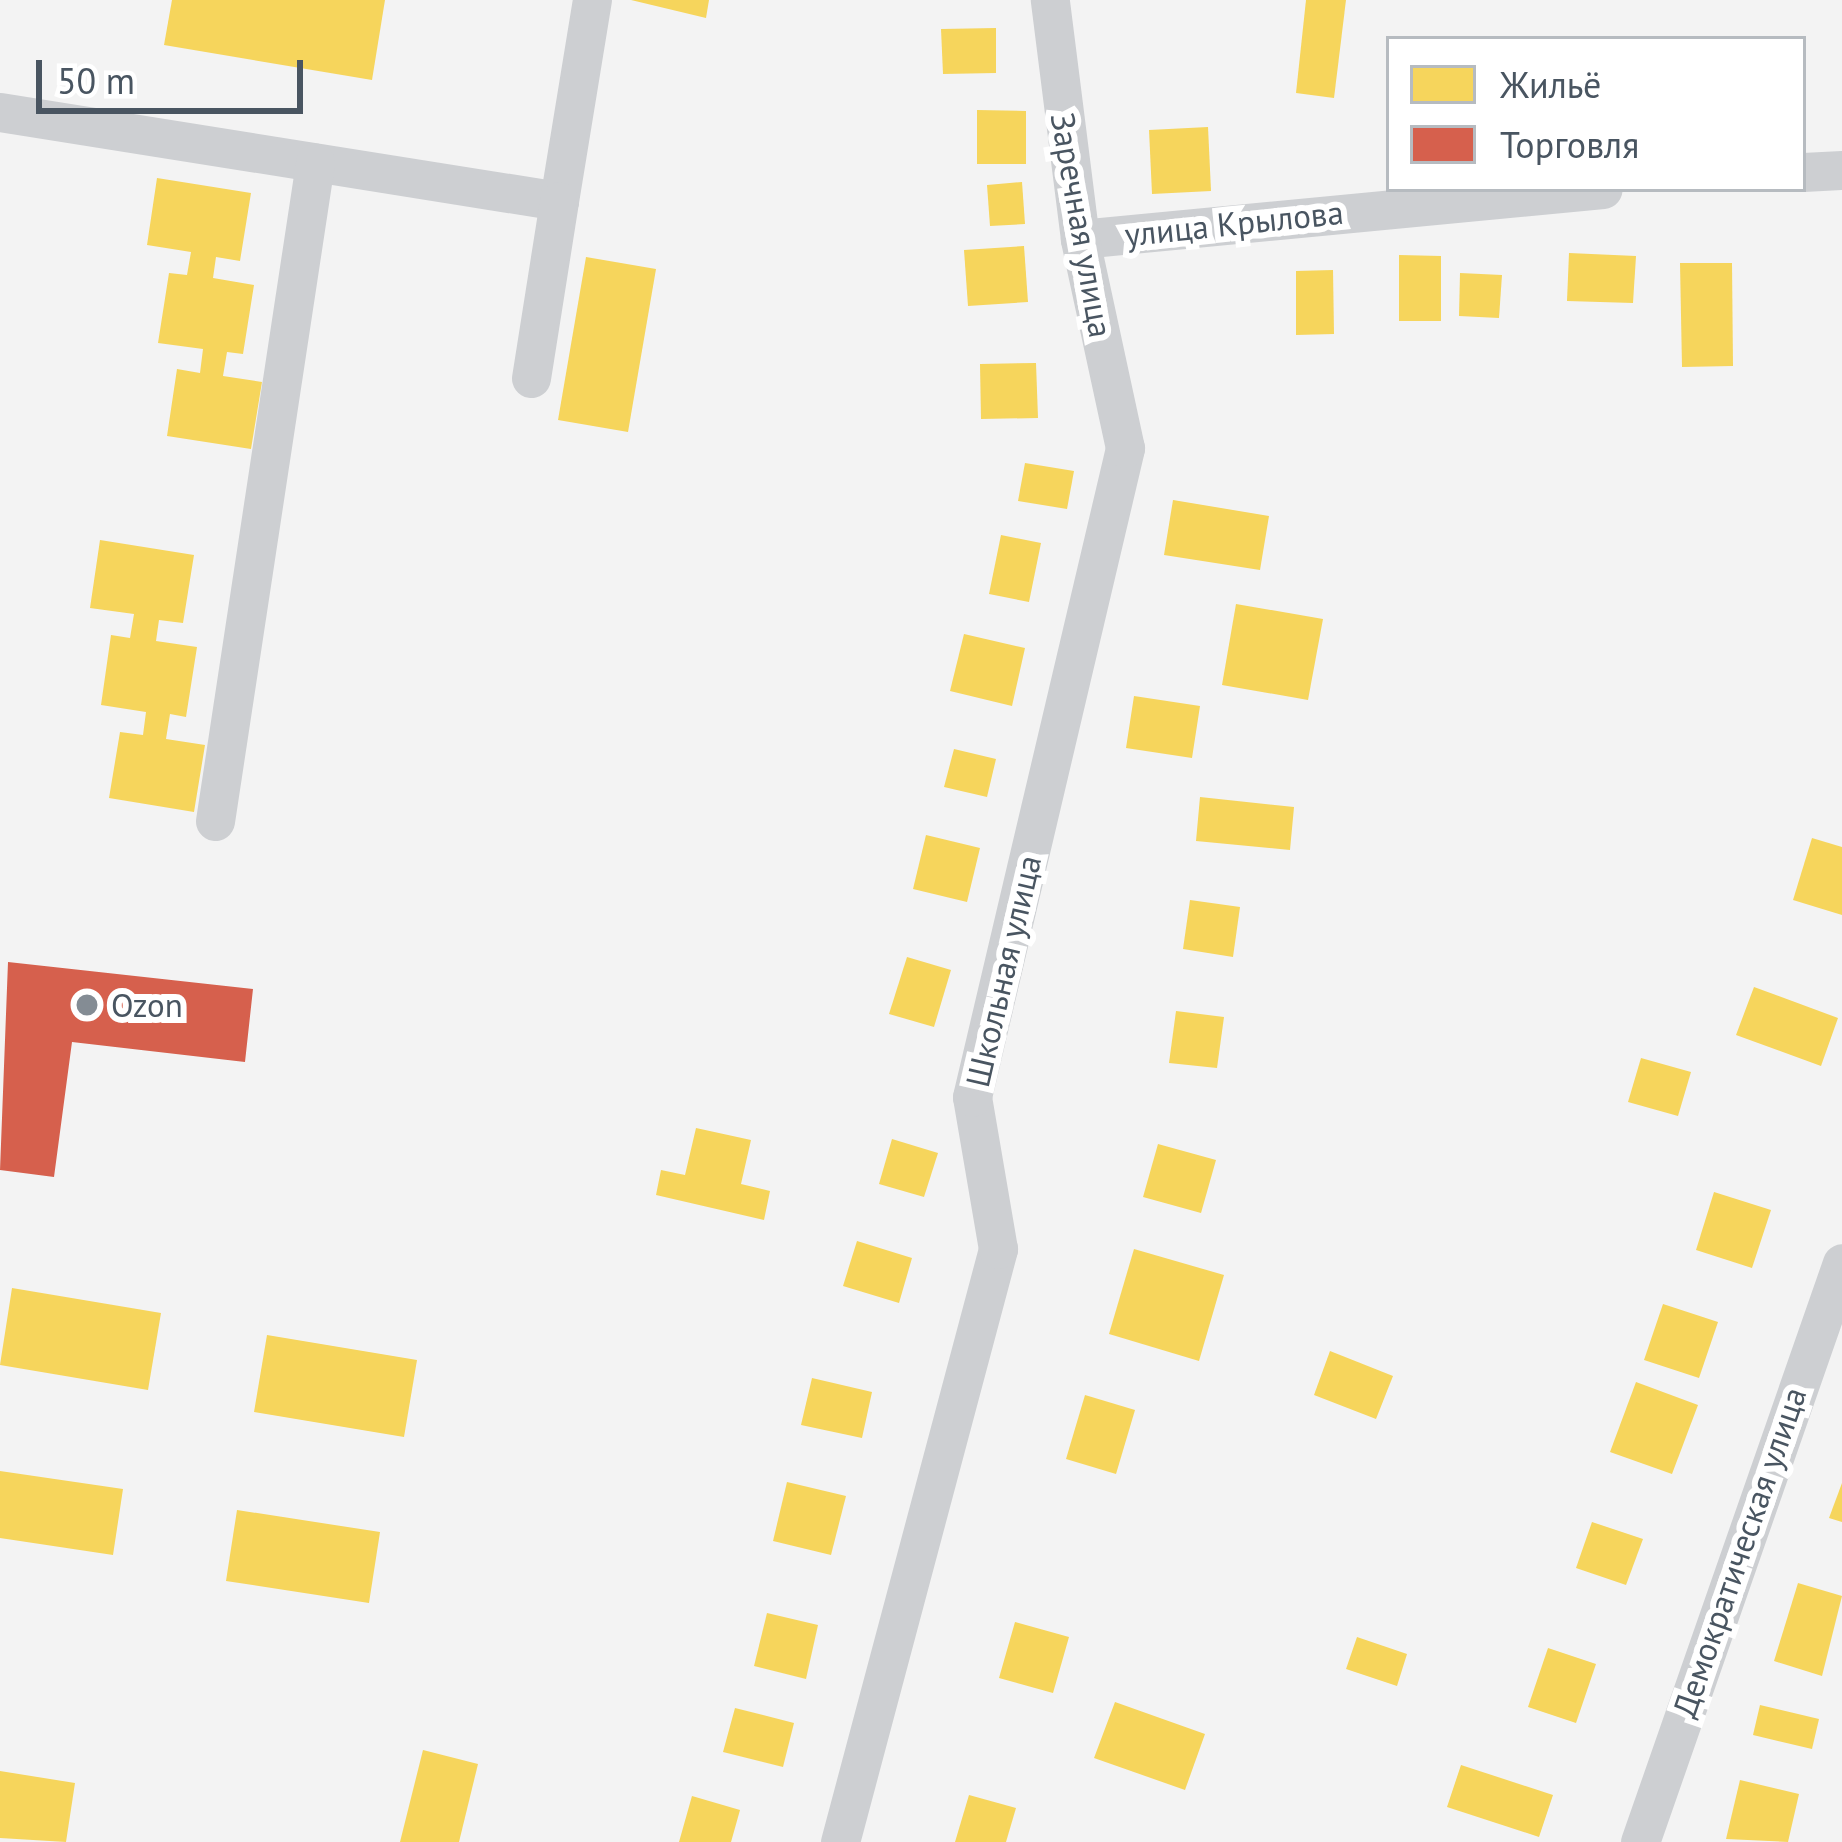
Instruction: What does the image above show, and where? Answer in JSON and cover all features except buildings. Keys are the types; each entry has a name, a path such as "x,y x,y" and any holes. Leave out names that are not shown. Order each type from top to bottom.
{"street":[{"path":"531,378 592,0"},
{"name":"Заречная улица","path":"1050,0 1080,239 1125,448"},
{"path":"0,112 560,201"},
{"path":"215,821 315,163"},
{"path":"1806,172 1842,170"},
{"name":"улица Крылова","path":"1080,239 1572,192"},
{"name":"Школьная улица","path":"840,1842 998,1249 972,1097 1125,448"},
{"name":"Демократическая улица","path":"1640,1842 1842,1263"}],"place":[{"name":"Ozon","path":"87,1005"}]}
